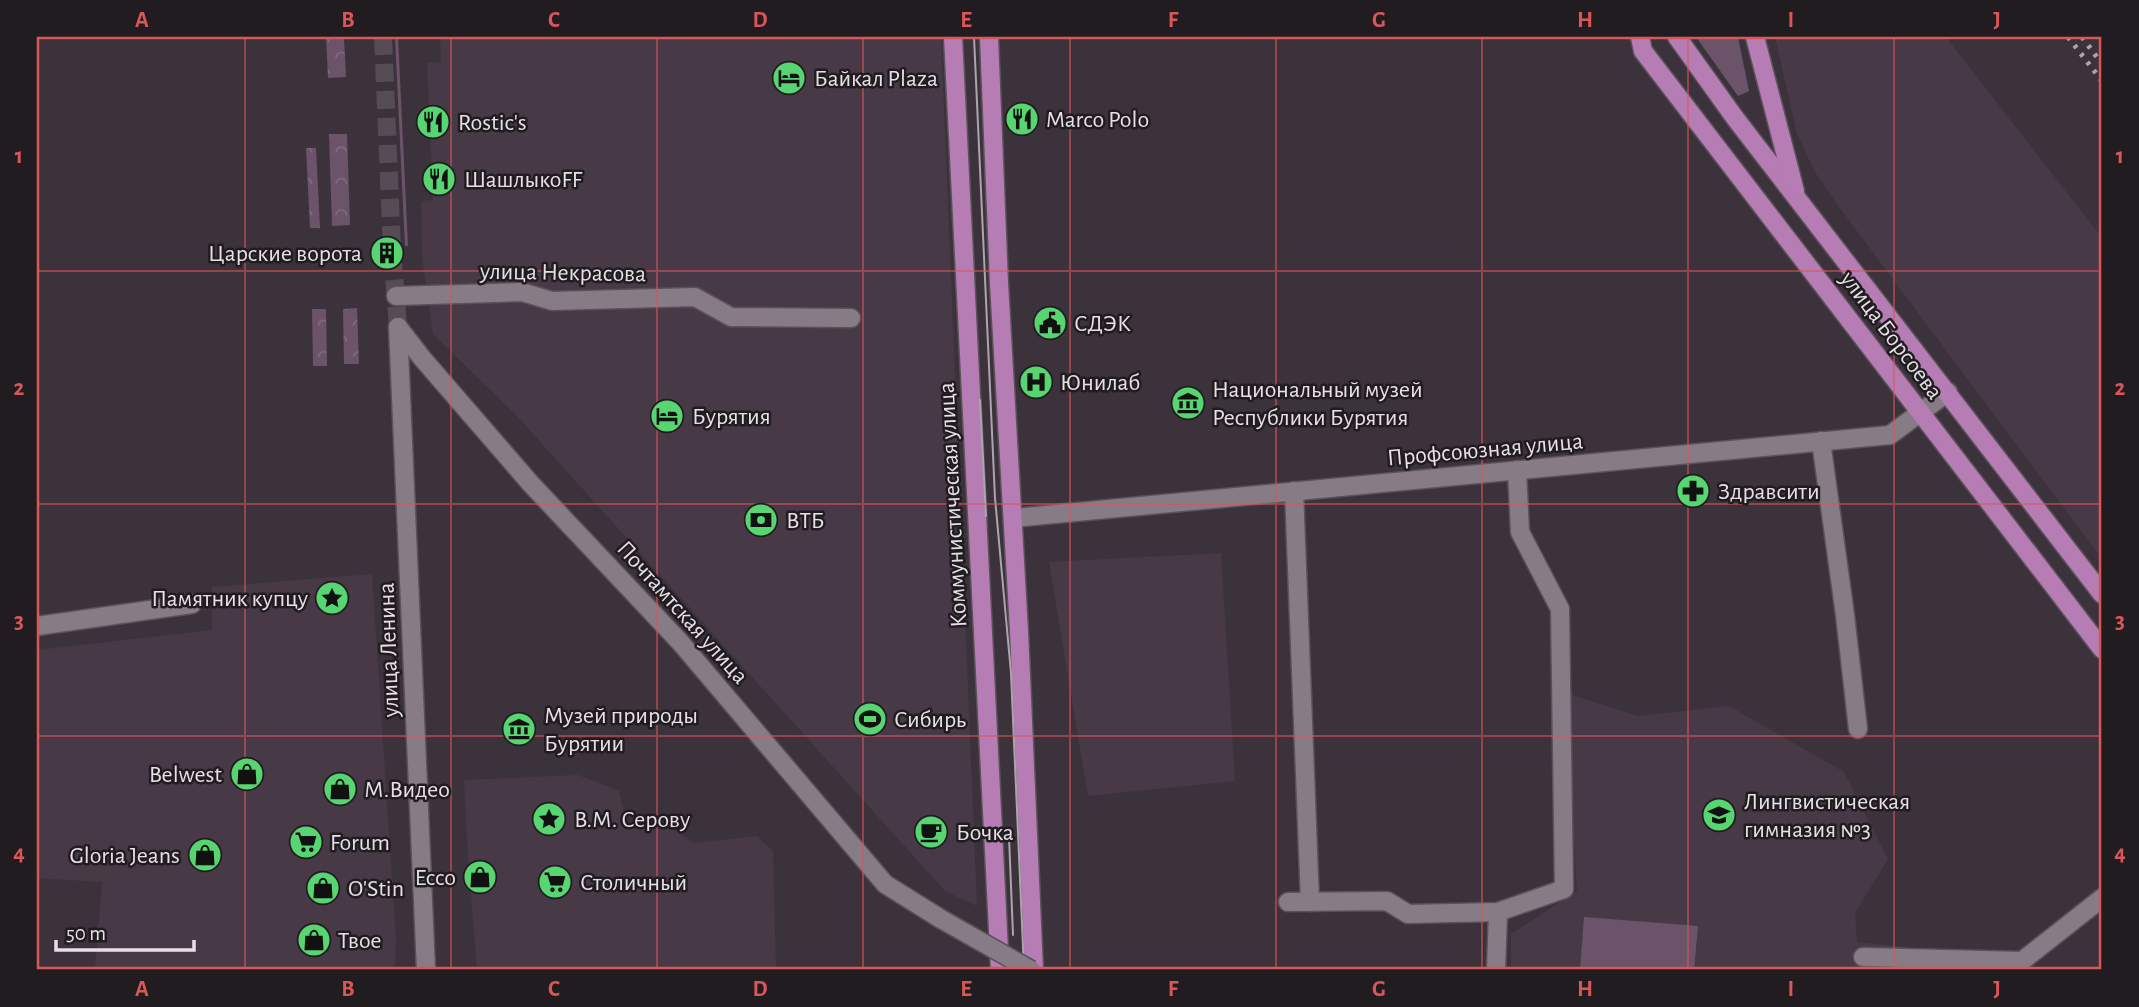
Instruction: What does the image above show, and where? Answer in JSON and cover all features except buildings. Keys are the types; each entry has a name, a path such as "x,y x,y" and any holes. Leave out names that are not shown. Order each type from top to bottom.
{"main road":[{"name":"Коммунистическая улица","path":"953,37 1000,970"},
{"path":"989,37 1033,970"},
{"name":"улица Борсоева","path":"1677,37 1735,118 2102,594"},
{"path":"1755,37 1797,198"},
{"name":"улица Борсоева","path":"1638,41 2102,649"}],"street":[{"name":"улица Некрасова","path":"396,296 522,292 552,301 695,297 731,317 851,318"},
{"name":"Почтамтская улица","path":"398,327 531,484 680,642 885,884 941,919 1033,970"},
{"name":"улица Ленина","path":"398,327 426,970"},
{"name":"Профсоюзная улица","path":"1013,517 1891,435 1948,392"},
{"path":"1821,441 1858,729"},
{"path":"1288,902 1387,901 1408,914 1498,912 1564,889 1560,609 1520,532 1517,470"},
{"path":"1294,491 1310,902"},
{"path":"37,626 192,604"},
{"path":"1863,957 2022,961 2102,898"},
{"path":"1496,970 1498,912"}],"shaded area":[{"path":"440,37 941,37 977,906 945,891 516,415 433,334 422,257 421,201 433,200 427,63 441,62"},
{"path":"1775,37 1946,37 2102,238 2102,559 1815,172 1797,134"},
{"path":"1221,553 1235,781 1088,796 1049,562"},
{"path":"372,574 396,939 395,970 95,970 102,882 37,878 37,650 212,630 212,587"},
{"name":"Лингвистическая гимназия №3","path":"1569,694 1638,716 1729,706 1844,772 1888,859 1855,913 1857,942 1916,948 1916,970 1511,970 1511,934 1577,891 1568,747"},
{"path":"578,775 619,791 627,825 668,826 694,843 757,836 773,851 776,970 477,970 464,780"}],"green space":[{"path":"326,37 344,37 346,77 328,78"},
{"path":"395,37 398,37 408,246 405,246"},
{"path":"1696,37 1738,37 1749,91 1738,96"},
{"path":"329,134 347,134 350,225 332,226"},
{"path":"306,148 316,148 320,228 310,228"},
{"path":"357,308 359,364 344,364 343,309"},
{"path":"312,309 326,309 327,366 313,366"},
{"path":"1584,917 1698,926 1694,970 1580,970"}],"tunnel":[{"path":"383,37 398,327"}],"tram line":[{"path":"974,37 995,498 1011,673 1024,970"},
{"path":"980,400 986,516"},
{"path":"1009,837 1013,935"}],"railway":[{"path":"2068,37 2102,81"},
{"path":"2082,37 2102,64"}],"place":[{"name":"Байкал Plaza","path":"789,78"},
{"name":"Marco Polo","path":"1022,119"},
{"name":"Rostic's","path":"433,122"},
{"name":"ШашлыкоFF","path":"439,179"},
{"name":"Царские ворота","path":"387,253"},
{"name":"СДЭК","path":"1050,323"},
{"name":"Юнилаб","path":"1036,382"},
{"name":"Национальный музей Республики Бурятия","path":"1188,403"},
{"name":"Бурятия","path":"667,416"},
{"name":"Здравсити","path":"1693,491"},
{"name":"ВТБ","path":"761,520"},
{"name":"Памятник купцу","path":"332,598"},
{"name":"Сибирь","path":"870,719"},
{"name":"Музей природы Бурятии","path":"519,729"},
{"name":"Belwest","path":"247,774"},
{"name":"М.Видео","path":"340,789"},
{"name":"Лингвистическая гимназия №3","path":"1719,815"},
{"name":"В.М. Серову","path":"549,819"},
{"name":"Бочка","path":"931,832"},
{"name":"Forum","path":"306,842"},
{"name":"Gloria Jeans","path":"205,855"},
{"name":"Ecco","path":"480,877"},
{"name":"Столичный","path":"555,882"},
{"name":"O'Stin","path":"323,888"},
{"name":"Твое","path":"314,940"}]}
